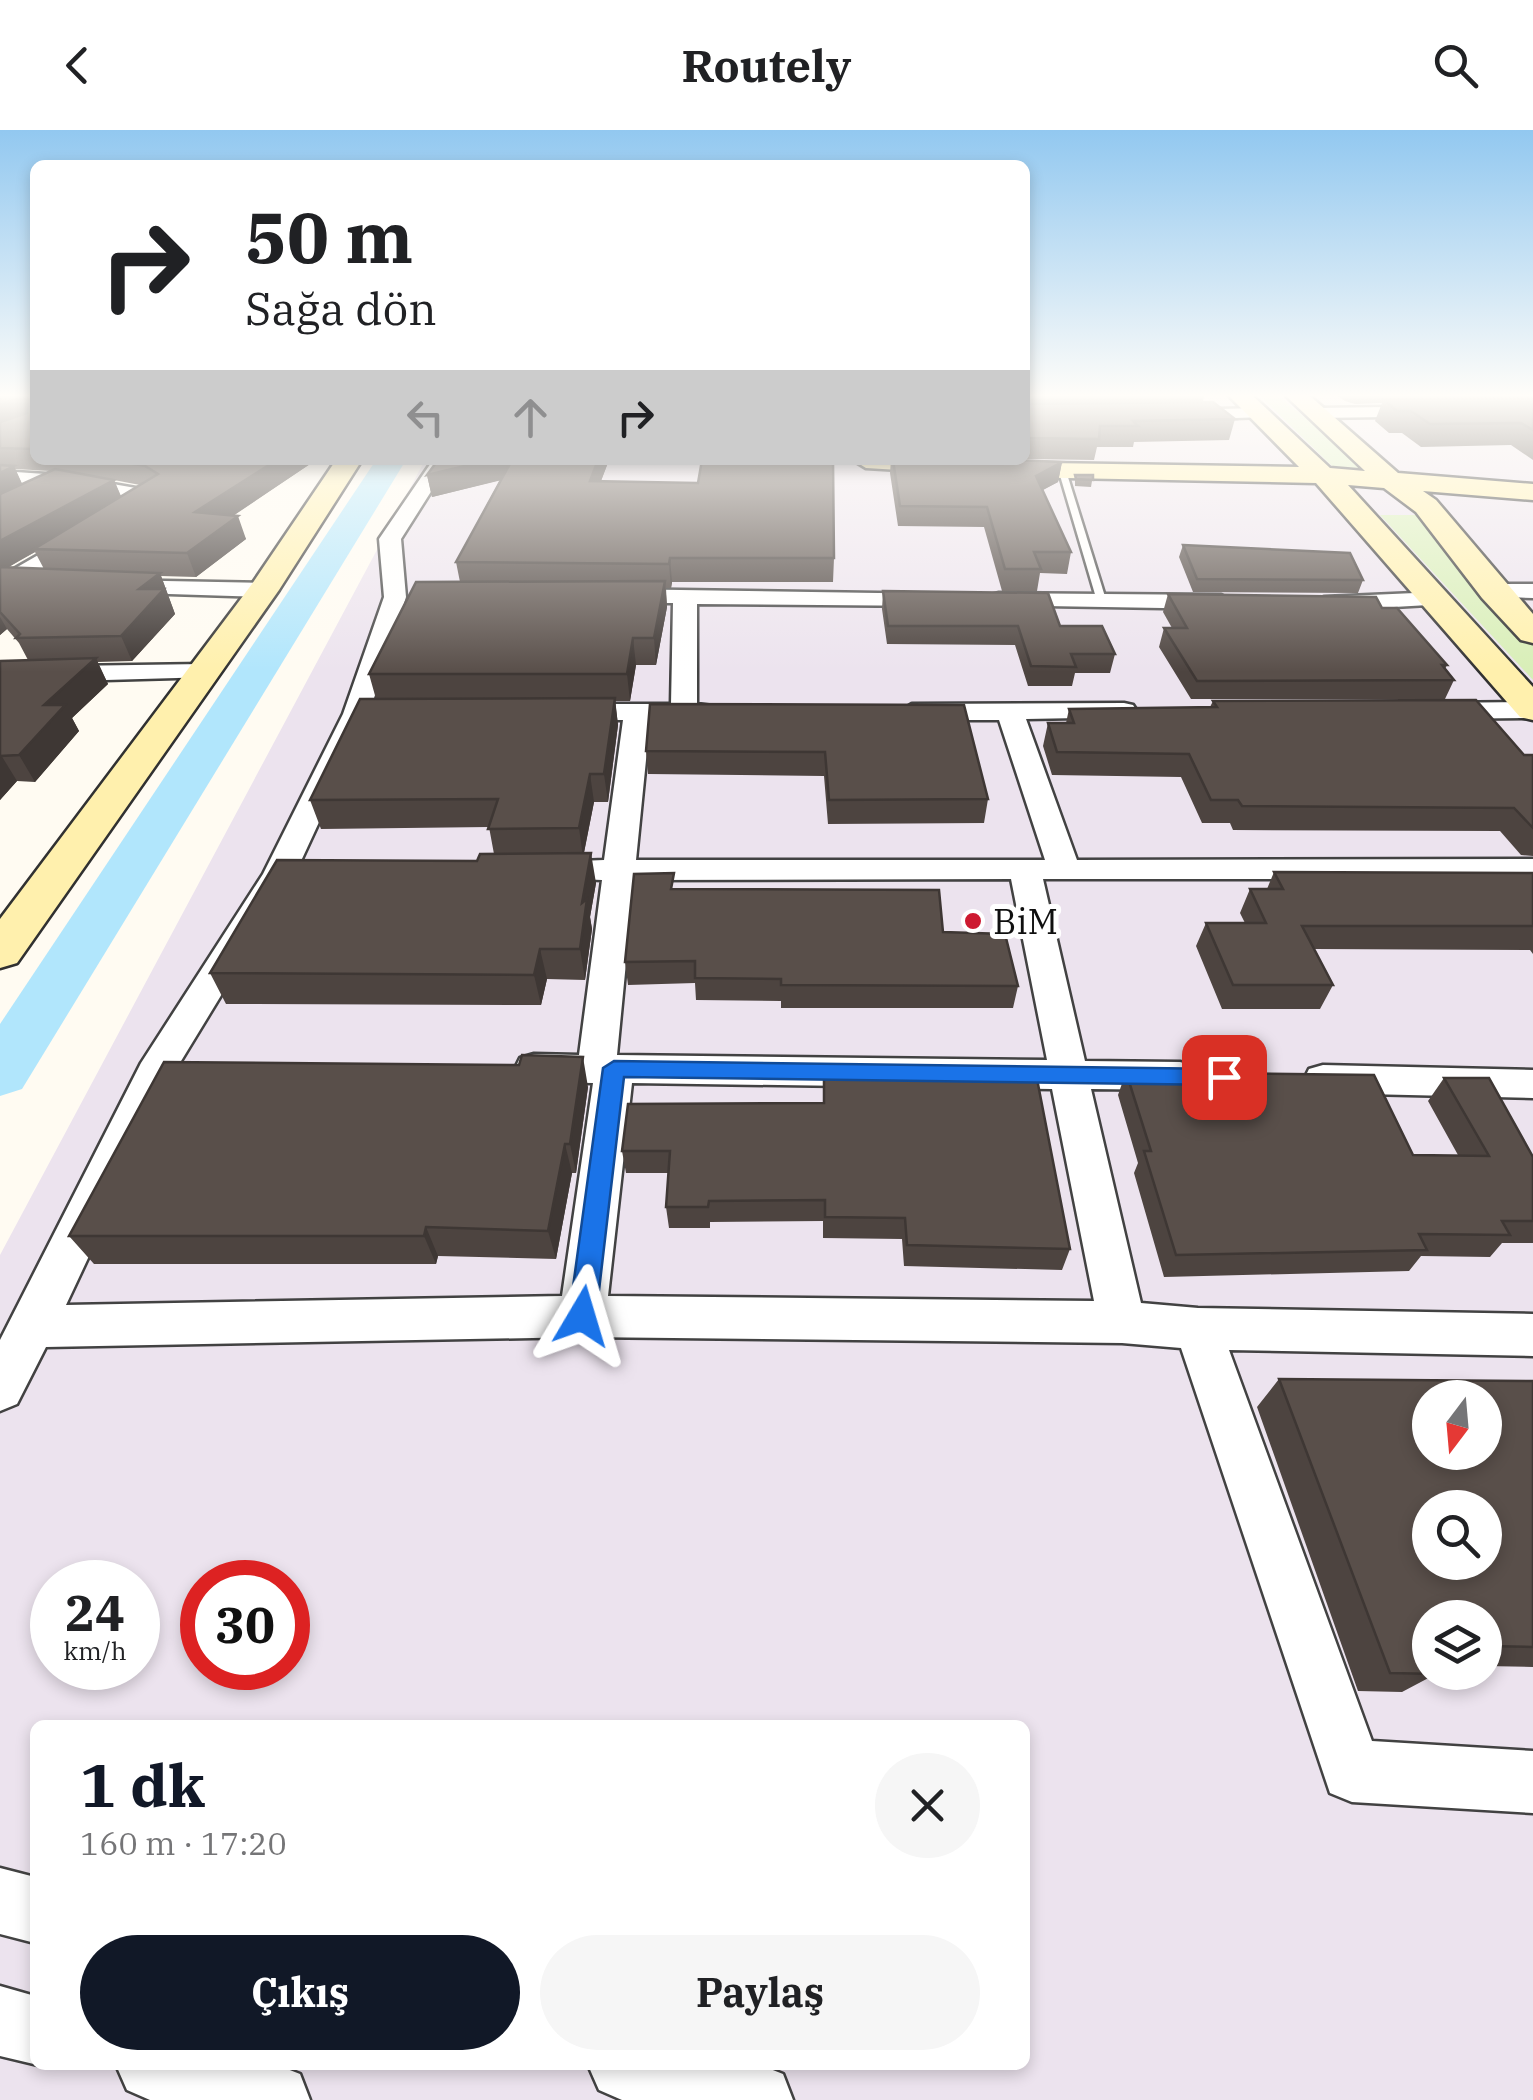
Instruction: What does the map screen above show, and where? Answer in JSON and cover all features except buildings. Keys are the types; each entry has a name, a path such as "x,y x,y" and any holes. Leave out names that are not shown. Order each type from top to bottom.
{"main road":[{"path":"0,952 262,590 330,488"},
{"path":"1180,488 1342,512 1426,506 1477,525"},
{"path":"1330,488 1342,512 1383,537 1533,710"},
{"path":"1401,488 1426,506 1477,525 1533,510"},
{"path":"1479,488 1533,492"},
{"path":"1477,525 1493,592 1533,633"}],"street":[{"path":"30,497 47,488"},
{"path":"4,582 153,497 103,488"},
{"path":"0,1388 179,1063 298,874 374,714 404,597 390,539 424,488"},
{"path":"83,509 116,490"},
{"path":"4,582 58,586"},
{"path":"95,586 262,590"},
{"path":"1493,592 1533,591"},
{"path":"588,596 1240,602"},
{"path":"684,712 685,596"},
{"path":"1298,603 1376,604 1438,598"},
{"path":"0,676 203,672"},
{"path":"1397,711 1533,710"},
{"path":"543,712 722,712"},
{"path":"582,1316 637,712"},
{"path":"894,712 1145,712"},
{"path":"1010,712 1065,871"},
{"path":"506,871 1533,869"},
{"path":"1025,871 1122,1322"},
{"path":"497,1067 1224,1077"},
{"path":"1282,1078 1533,1084"},
{"path":"32,1326 582,1316 1122,1322 1198,1329 1533,1335"},
{"path":"1198,1329 1352,1771 1533,1782"},
{"path":"0,1901 30,1909"},
{"path":"0,2022 30,2031"},
{"path":"169,2070 274,2100"},
{"path":"643,2070 757,2100"}],"lane":[{"path":"1066,488 1103,601"}],"shaded area":[{"path":"410,488 1533,488 1533,2100 0,2100 0,1255"}],"green space":[{"path":"1380,515 1423,515 1533,645 1533,680"}],"waterway":[{"path":"0,1073 373,488"}],"place":[{"name":"BiM","path":"973,921"}],"route":[{"path":"582,1316 614,1068 1224,1077"}]}
